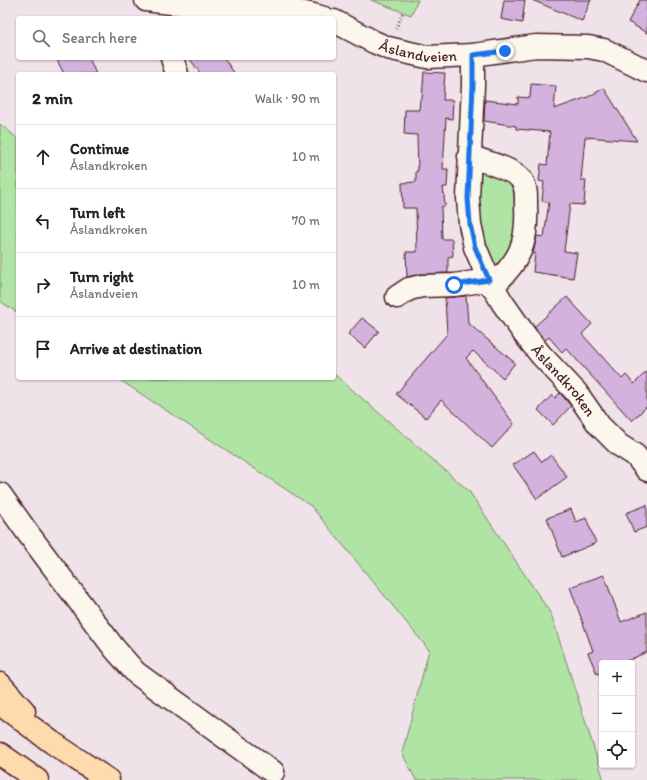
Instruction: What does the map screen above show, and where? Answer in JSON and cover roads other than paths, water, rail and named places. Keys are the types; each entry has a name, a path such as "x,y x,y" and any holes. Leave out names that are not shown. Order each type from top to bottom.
{"highway":[{"path":"0,684 54,743"},
{"path":"0,704 108,780"},
{"path":"0,754 36,780"}],"street":[{"path":"146,0 172,11 259,4 295,10 317,16"},
{"name":"Åslandveien","path":"336,22 388,48 427,57 473,55 536,46 588,47 604,50 647,71"},
{"name":"Åslandkroken","path":"473,55 468,198 470,224 475,247 491,284 510,315 541,355 576,392 599,425 619,445 635,455 646,465"},
{"path":"173,60 176,72"},
{"path":"397,297 409,289 422,286 491,284 506,275 518,258 527,225 526,187 519,177 510,170 469,156"},
{"path":"0,494 114,648 136,673 273,772"}]}
